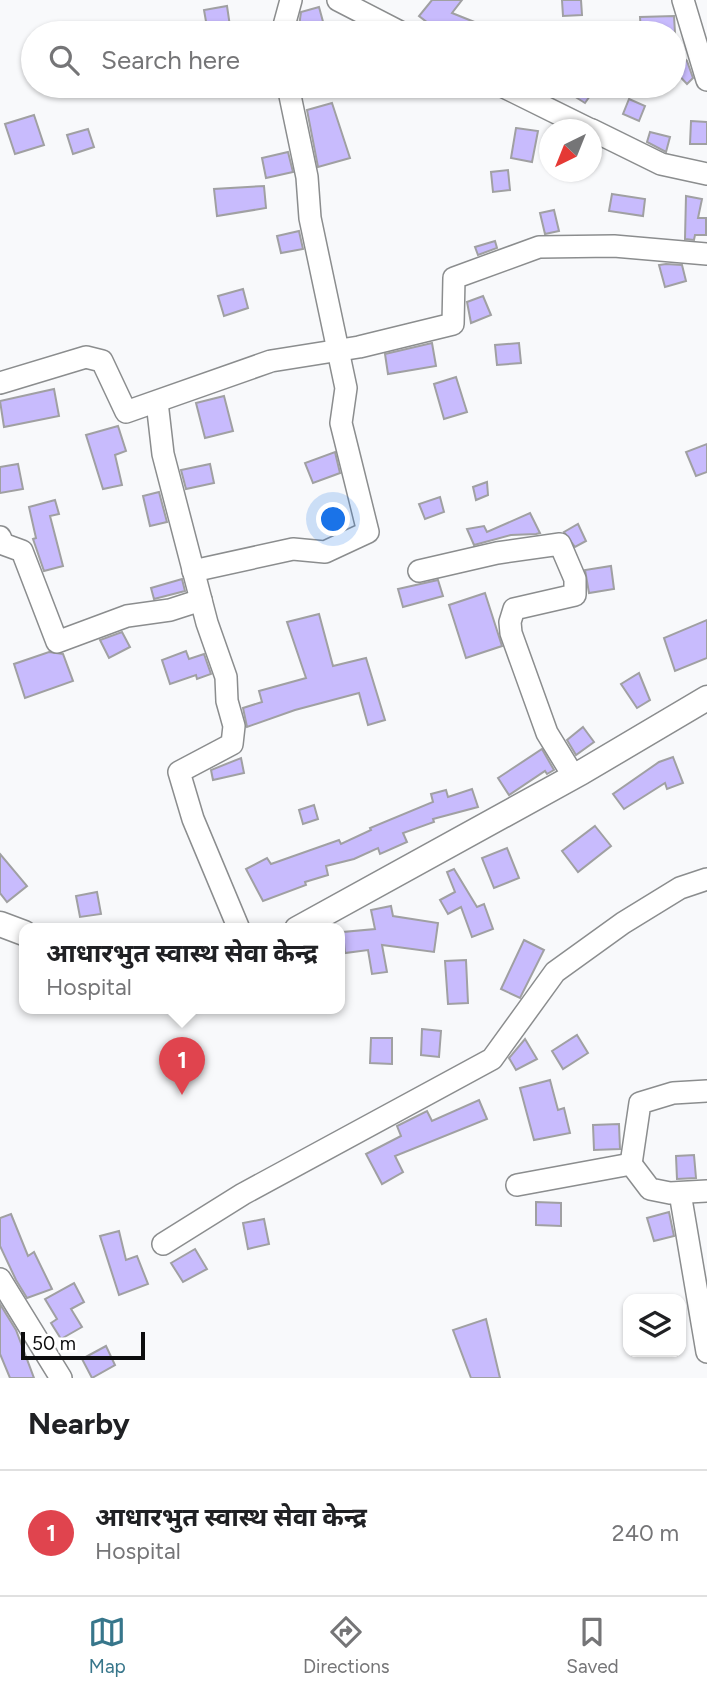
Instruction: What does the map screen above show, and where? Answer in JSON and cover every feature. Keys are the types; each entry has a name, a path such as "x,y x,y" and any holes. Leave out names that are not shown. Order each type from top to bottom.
{"street":[{"path":"285,21 291,0"},
{"path":"338,0 379,21"},
{"path":"683,0 707,80"},
{"path":"193,571 293,548 325,552 368,532 341,423 346,388 310,218 307,177 291,98"},
{"path":"526,98 569,119"},
{"path":"602,135 661,164 707,174"},
{"path":"0,383 86,356 102,361 125,412 271,361 339,350 453,324 454,278 539,247 614,246 707,254"},
{"path":"156,402 163,454 201,600 226,677 227,701 234,726 232,744 179,772 193,819 236,923"},
{"path":"0,537 3,544 22,551 57,642 127,616 170,610 201,600"},
{"path":"419,571 497,553 560,544 575,579 575,595 514,609 510,622 511,633 547,733 574,777"},
{"path":"308,923 574,777 707,698"},
{"path":"163,1244 243,1194 492,1059 555,972 623,923 680,888 707,878"},
{"path":"0,924 19,931"},
{"path":"707,1091 673,1093 640,1103 631,1164 650,1189 680,1193 707,1191"},
{"path":"517,1185 631,1164"},
{"path":"680,1193 707,1352"},
{"path":"0,1279 61,1378"}],"building":[{"path":"432,0 462,0 452,13 472,21 425,21 419,16"},
{"path":"562,0 581,0 582,15 563,16"},
{"path":"227,6 229,21 206,21 204,10"},
{"path":"319,7 323,21 300,21 301,12"},
{"path":"674,16 674,21 640,21 640,17"},
{"path":"686,60 693,78 686,83"},
{"path":"629,99 645,106 639,121 623,114"},
{"path":"332,103 350,158 318,167 307,110"},
{"path":"34,115 44,145 15,154 5,124"},
{"path":"691,121 707,122 707,144 690,144"},
{"path":"516,128 538,131 532,162 511,158"},
{"path":"88,129 94,147 73,154 67,135"},
{"path":"650,132 670,137 666,152 647,142"},
{"path":"288,152 293,172 266,178 262,158"},
{"path":"508,170 510,190 493,192 491,172"},
{"path":"264,186 266,208 217,216 214,189"},
{"path":"612,194 645,199 643,216 609,211"},
{"path":"686,196 702,199 698,218 706,218 706,235 695,235 694,240 685,239"},
{"path":"554,210 559,231 545,234 540,213"},
{"path":"299,231 303,249 281,253 277,236"},
{"path":"495,241 497,248 478,255 475,247"},
{"path":"659,265 682,265 686,281 665,287"},
{"path":"243,289 248,308 224,316 218,296"},
{"path":"483,296 491,315 471,323 467,302"},
{"path":"432,343 436,366 388,374 385,354"},
{"path":"519,343 521,363 497,365 495,345"},
{"path":"456,377 467,412 444,419 434,384"},
{"path":"54,389 59,416 4,427 0,401"},
{"path":"224,396 233,431 205,438 196,403"},
{"path":"118,426 126,451 115,455 122,485 103,489 86,435"},
{"path":"707,444 707,472 696,476 686,452"},
{"path":"335,452 340,473 313,483 305,463"},
{"path":"18,464 23,489 0,493 0,467"},
{"path":"210,464 214,483 186,489 181,470"},
{"path":"487,482 488,495 476,500 473,487"},
{"path":"159,492 167,522 150,526 143,496"},
{"path":"440,497 444,512 425,519 419,504"},
{"path":"55,500 59,514 50,516 63,566 44,571 33,539 36,538 29,507"},
{"path":"530,513 540,533 511,535 474,545 467,529 484,526 487,532"},
{"path":"578,524 586,541 575,547 564,532"},
{"path":"611,566 614,589 589,593 585,570"},
{"path":"182,579 185,591 154,599 151,588"},
{"path":"438,580 443,596 403,607 398,589"},
{"path":"485,593 502,646 466,658 449,605"},
{"path":"319,614 333,666 366,658 385,720 368,725 359,693 295,710 247,727 243,708 262,702 259,691 306,678 287,622"},
{"path":"707,620 707,658 675,671 664,638"},
{"path":"122,632 130,647 109,658 100,640"},
{"path":"186,651 189,659 204,654 211,674 197,679 196,675 170,684 162,660"},
{"path":"49,652 63,654 73,681 25,698 14,664"},
{"path":"639,673 650,700 637,708 621,684"},
{"path":"583,727 594,742 576,755 567,740"},
{"path":"542,749 554,770 547,774 545,771 509,795 498,778"},
{"path":"673,757 683,783 667,789 665,783 624,809 613,794 659,762"},
{"path":"241,758 244,773 213,780 211,770"},
{"path":"472,789 478,807 433,819 434,822 403,833 407,842 380,854 378,848 354,859 326,866 328,875 263,901 246,869 267,858 271,864 339,840 341,844 371,830 370,828 433,802 431,794 446,790 448,797"},
{"path":"314,805 318,819 303,824 299,810"},
{"path":"595,826 611,846 578,872 562,851"},
{"path":"507,848 519,878 494,888 482,858"},
{"path":"0,854 27,886 7,902 0,893"},
{"path":"454,869 477,907 484,904 493,929 472,937 461,907 448,914 440,900 455,892 447,872"},
{"path":"97,892 101,914 80,917 76,896"},
{"path":"391,906 393,916 438,923 434,952 382,945 387,972 372,974 368,950 345,953 345,932 375,929 371,910"},
{"path":"524,940 544,950 520,998 501,989"},
{"path":"466,960 468,1003 448,1004 445,961"},
{"path":"422,1029 441,1031 439,1057 421,1055"},
{"path":"577,1035 588,1053 563,1069 552,1051"},
{"path":"371,1038 392,1038 392,1064 370,1063"},
{"path":"525,1039 537,1059 516,1070 509,1058"},
{"path":"550,1080 558,1110 564,1108 570,1133 534,1140 520,1088"},
{"path":"479,1100 487,1119 395,1156 403,1172 382,1184 366,1154 401,1136 397,1126 427,1111 432,1121"},
{"path":"619,1124 620,1149 594,1150 593,1125"},
{"path":"694,1155 696,1178 677,1179 676,1156"},
{"path":"536,1202 561,1203 561,1226 536,1225"},
{"path":"669,1212 674,1236 654,1241 647,1218"},
{"path":"11,1214 28,1256 34,1252 52,1289 27,1298 0,1246 0,1218"},
{"path":"264,1219 269,1244 248,1249 243,1223"},
{"path":"119,1231 126,1260 137,1256 148,1284 119,1295 100,1236"},
{"path":"195,1249 207,1269 183,1282 171,1263"},
{"path":"74,1283 84,1302 71,1309 82,1327 61,1339 51,1323 57,1319 45,1299"},
{"path":"0,1304 16,1330 34,1378 10,1378 0,1354"},
{"path":"486,1319 500,1378 471,1378 453,1330"},
{"path":"106,1346 115,1365 92,1378 82,1359"}],"place":[{"name":"आधारभुत स्वास्थ सेवा केन्द्र","path":"182,1095"}]}
